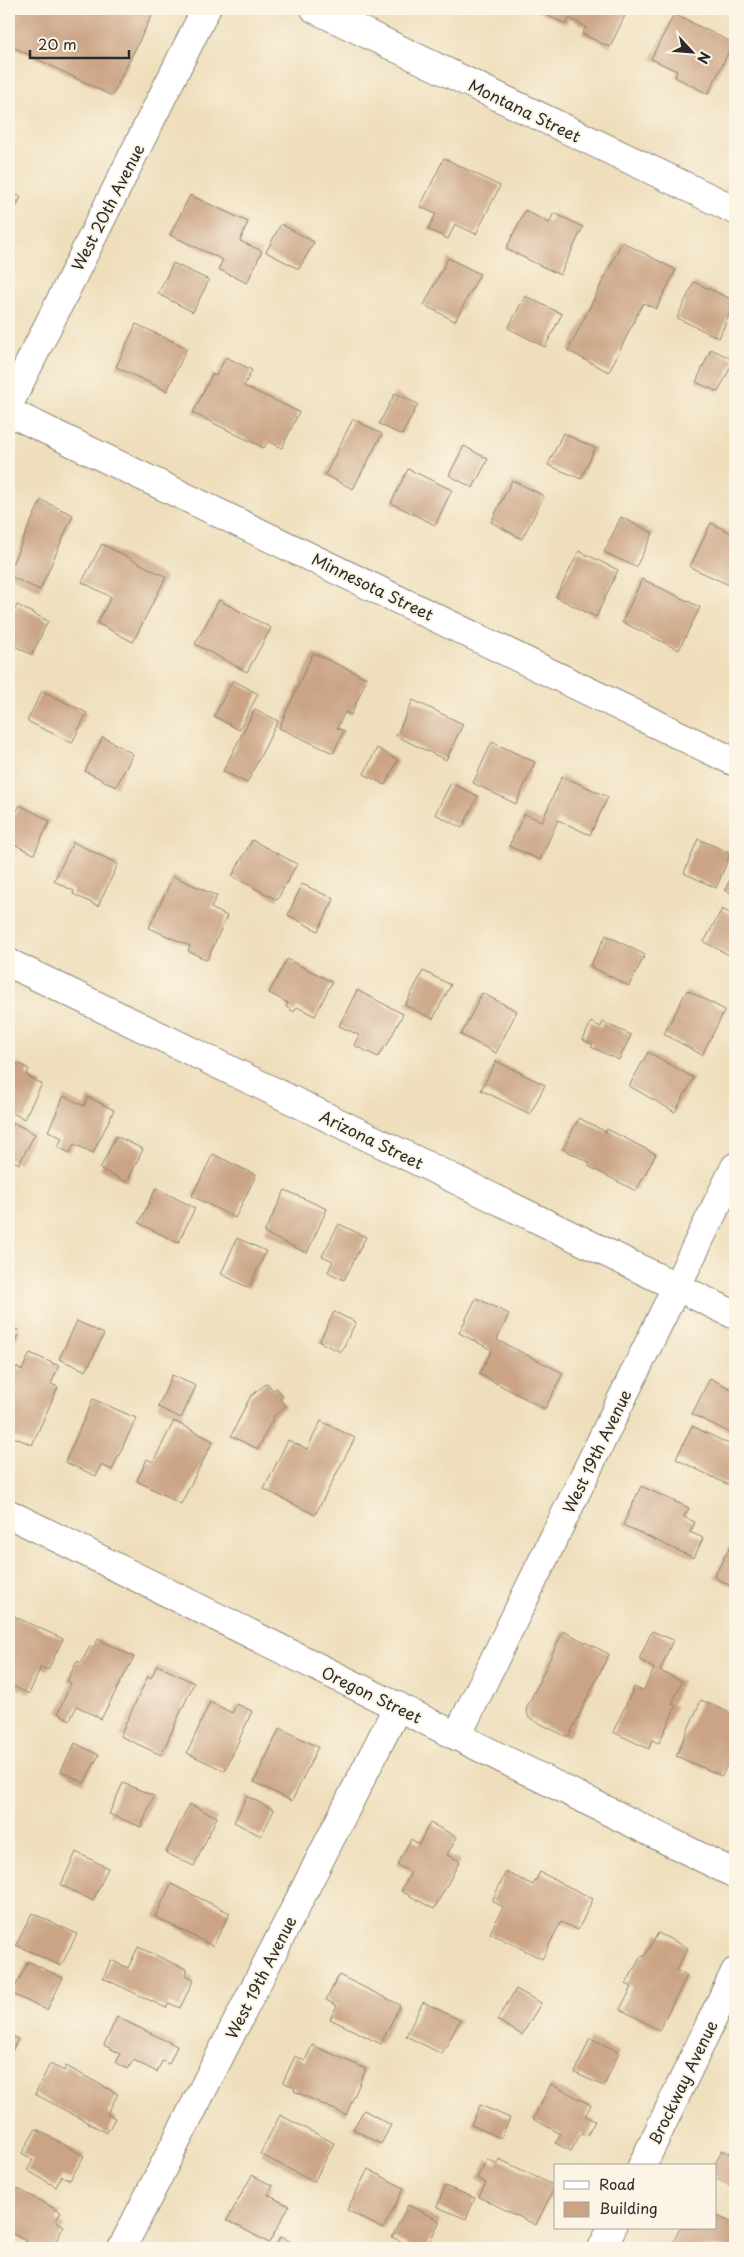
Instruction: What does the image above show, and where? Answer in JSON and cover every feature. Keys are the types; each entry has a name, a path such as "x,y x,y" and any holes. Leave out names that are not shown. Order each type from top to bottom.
{"street":[{"name":"West 20th Avenue","path":"9,404 206,9"},
{"name":"Montana Street","path":"315,9 735,210"},
{"name":"Minnesota Street","path":"9,412 735,762"},
{"name":"Arizona Street","path":"9,963 735,1315"},
{"name":"West 19th Avenue","path":"458,1736 735,1167"},
{"name":"Oregon Street","path":"9,1514 735,1874"},
{"name":"West 19th Avenue","path":"122,2248 398,1706"},
{"name":"Brockway Avenue","path":"643,2164 735,1972"},
{"path":"602,2248 611,2230"}],"building":[{"path":"9,9 155,9 112,96 9,45"},
{"path":"533,9 628,9 610,47 582,34 586,27 569,18 566,24"},
{"path":"674,14 733,43 708,94 675,77 677,71 651,59"},
{"path":"444,158 500,186 476,234 455,224 448,239 428,229 436,214 420,207"},
{"path":"9,191 21,197 9,222"},
{"path":"190,195 248,222 240,241 262,251 247,283 218,269 223,260 170,235"},
{"path":"525,210 549,223 554,213 583,227 560,275 506,249"},
{"path":"281,224 314,242 299,269 266,252"},
{"path":"622,242 676,270 656,309 643,303 609,372 568,351"},
{"path":"448,258 480,274 455,321 424,305"},
{"path":"173,263 209,280 193,312 158,294"},
{"path":"694,282 735,301 719,338 677,318"},
{"path":"525,296 562,314 545,347 508,328"},
{"path":"136,324 187,348 167,391 116,367"},
{"path":"711,349 734,360 718,392 696,382"},
{"path":"226,357 252,370 244,386 299,412 282,448 268,441 264,448 193,413 212,374 216,376"},
{"path":"395,393 418,404 402,435 379,424"},
{"path":"353,419 382,434 353,489 325,475"},
{"path":"563,433 595,448 581,479 548,465"},
{"path":"464,446 488,459 473,488 449,475"},
{"path":"408,469 452,490 435,525 391,503"},
{"path":"512,480 544,496 522,539 491,522"},
{"path":"41,500 73,515 40,590 9,576 9,571"},
{"path":"621,517 653,533 636,567 604,552"},
{"path":"711,523 735,535 735,572 729,585 690,567"},
{"path":"102,544 166,577 133,642 97,623 111,597 82,582"},
{"path":"579,551 618,570 596,617 556,597"},
{"path":"642,579 700,607 679,650 622,622"},
{"path":"219,600 271,628 247,672 195,644"},
{"path":"17,605 48,621 32,655 9,643 9,621"},
{"path":"313,653 367,678 351,715 345,712 337,728 344,731 333,753 279,728"},
{"path":"233,680 258,694 239,730 214,716"},
{"path":"42,691 87,713 72,743 27,721"},
{"path":"413,700 463,724 446,760 396,736"},
{"path":"255,709 278,721 247,783 223,771"},
{"path":"103,737 133,754 116,787 85,771"},
{"path":"492,742 535,762 516,804 473,783"},
{"path":"377,748 398,760 385,785 364,774"},
{"path":"562,776 608,797 590,835 558,820 540,860 509,846 524,814 542,821"},
{"path":"451,783 478,796 462,828 435,814"},
{"path":"20,805 50,821 34,854 9,842 9,826"},
{"path":"698,839 731,853 716,888 684,873"},
{"path":"252,840 297,864 277,900 232,876"},
{"path":"73,842 118,864 98,906 73,894 74,891 54,881"},
{"path":"735,869 735,895 725,890"},
{"path":"173,876 217,896 211,908 227,916 207,960 188,951 190,946 149,928"},
{"path":"302,884 334,899 318,931 288,915"},
{"path":"722,909 735,916 735,958 704,942"},
{"path":"606,935 645,955 629,986 590,966"},
{"path":"287,959 332,982 315,1016 297,1007 294,1012 286,1007 288,1003 269,993"},
{"path":"423,971 451,985 433,1019 405,1005"},
{"path":"357,990 403,1014 386,1047 378,1057 354,1045 359,1035 339,1026"},
{"path":"687,990 725,1010 702,1055 664,1034"},
{"path":"482,993 517,1011 496,1053 461,1035"},
{"path":"591,1022 601,1027 603,1022 631,1035 619,1060 591,1047 593,1044 583,1040"},
{"path":"648,1052 694,1078 675,1112 629,1086"},
{"path":"496,1061 545,1085 530,1114 481,1090"},
{"path":"18,1063 29,1069 26,1075 42,1084 24,1119 9,1111 9,1069 13,1072"},
{"path":"64,1096 84,1106 88,1097 114,1110 93,1153 74,1144 70,1153 58,1147 62,1138 48,1131"},
{"path":"579,1118 606,1132 607,1129 656,1154 636,1191 588,1166 590,1163 563,1149"},
{"path":"14,1123 35,1134 19,1164 9,1158 9,1132"},
{"path":"116,1136 143,1149 127,1182 100,1169"},
{"path":"213,1154 256,1175 235,1218 192,1196"},
{"path":"156,1188 195,1208 178,1243 139,1223"},
{"path":"285,1190 327,1209 307,1253 264,1233"},
{"path":"339,1224 366,1237 344,1280 328,1272 333,1261 322,1256"},
{"path":"237,1238 266,1251 249,1288 221,1274"},
{"path":"476,1298 509,1314 497,1340 563,1373 545,1409 479,1374 492,1350 459,1333"},
{"path":"334,1312 356,1322 341,1352 319,1342"},
{"path":"77,1321 104,1334 86,1371 59,1359"},
{"path":"9,1326 20,1331 9,1354"},
{"path":"30,1353 59,1366 51,1384 58,1387 32,1445 9,1435 9,1383 16,1367 22,1370"},
{"path":"172,1375 196,1386 181,1418 158,1407"},
{"path":"710,1378 735,1391 735,1435 692,1414"},
{"path":"267,1383 273,1390 277,1388 283,1396 280,1399 286,1406 274,1416 258,1449 231,1436 250,1397"},
{"path":"93,1399 136,1418 112,1470 101,1465 96,1476 65,1462"},
{"path":"174,1421 213,1441 181,1504 137,1481 147,1459 153,1462"},
{"path":"321,1421 355,1438 315,1515 264,1489 288,1440 307,1449"},
{"path":"692,1426 735,1447 735,1488 676,1459"},
{"path":"641,1486 689,1508 684,1517 695,1522 690,1532 703,1538 694,1558 623,1525"},
{"path":"730,1546 735,1549 735,1588 714,1577"},
{"path":"9,1614 63,1639 48,1670 41,1667 29,1694 9,1684"},
{"path":"563,1631 609,1654 569,1736 565,1736 529,1718 526,1709"},
{"path":"652,1631 673,1640 660,1671 682,1681 672,1704 676,1706 659,1743 652,1740 649,1749 613,1732 634,1687 643,1691 654,1669 639,1659"},
{"path":"98,1639 134,1657 101,1719 77,1706 70,1720 58,1713 71,1683 67,1681 77,1661 81,1663 90,1646 94,1647"},
{"path":"157,1665 194,1683 161,1755 120,1736 148,1676 151,1678"},
{"path":"701,1700 735,1715 735,1748 722,1776 676,1756"},
{"path":"210,1702 232,1713 237,1704 252,1711 225,1771 187,1753"},
{"path":"280,1728 318,1747 292,1801 254,1782"},
{"path":"75,1743 99,1755 84,1783 61,1771"},
{"path":"123,1783 154,1796 141,1827 109,1814"},
{"path":"247,1796 274,1810 261,1836 234,1822"},
{"path":"189,1804 217,1817 194,1866 166,1853"},
{"path":"430,1823 457,1837 447,1855 460,1861 434,1909 401,1891 411,1872 397,1865 411,1839 419,1844"},
{"path":"76,1852 108,1868 93,1901 61,1885"},
{"path":"506,1872 533,1885 540,1872 593,1899 578,1930 561,1922 542,1959 490,1933 503,1907 492,1901"},
{"path":"171,1884 230,1913 213,1946 155,1917"},
{"path":"32,1913 77,1934 61,1966 16,1945"},
{"path":"658,1933 688,1948 676,1970 687,1976 659,2030 620,2009 632,1987 626,1984 641,1956 644,1957"},
{"path":"138,1947 188,1970 185,1975 194,1979 180,2008 169,2003 166,2008 103,1978 111,1960 128,1968"},
{"path":"28,1961 63,1978 47,2010 12,1994"},
{"path":"339,1975 400,2005 381,2044 330,2019 337,2006 326,2000"},
{"path":"516,1989 541,2003 522,2035 497,2020"},
{"path":"423,2002 460,2020 442,2054 406,2036"},
{"path":"117,2017 177,2046 169,2064 162,2061 157,2072 133,2060 128,2069 116,2063 120,2054 104,2045"},
{"path":"9,2034 18,2039 9,2057"},
{"path":"590,2038 619,2052 604,2086 575,2073"},
{"path":"312,2045 366,2069 346,2115 294,2091 295,2088 283,2082 295,2056 305,2061"},
{"path":"50,2064 64,2071 66,2066 118,2094 107,2114 115,2118 107,2133 35,2094"},
{"path":"551,2084 591,2105 585,2116 595,2121 587,2136 581,2133 571,2151 555,2143 561,2134 533,2119"},
{"path":"480,2105 510,2118 501,2138 471,2125"},
{"path":"364,2110 391,2125 381,2144 353,2129"},
{"path":"280,2115 334,2143 314,2182 260,2154"},
{"path":"36,2129 84,2156 70,2180 62,2176 56,2187 27,2170 33,2160 22,2153"},
{"path":"735,2144 735,2188 716,2178 715,2164 722,2150 730,2154"},
{"path":"487,2159 497,2164 499,2159 554,2186 554,2188 536,2225 479,2197 486,2183 477,2178"},
{"path":"368,2169 404,2188 383,2229 347,2210"},
{"path":"252,2175 273,2186 268,2195 289,2206 269,2243 227,2220"},
{"path":"9,2184 61,2212 56,2221 64,2226 52,2248 39,2248 9,2232"},
{"path":"445,2186 475,2198 466,2219 437,2207"},
{"path":"408,2205 440,2221 426,2248 414,2248 392,2237"},
{"path":"716,2215 735,2224 731,2233 735,2235 735,2248 671,2247 679,2230 716,2230"},
{"path":"280,2237 304,2248 275,2248"}]}
